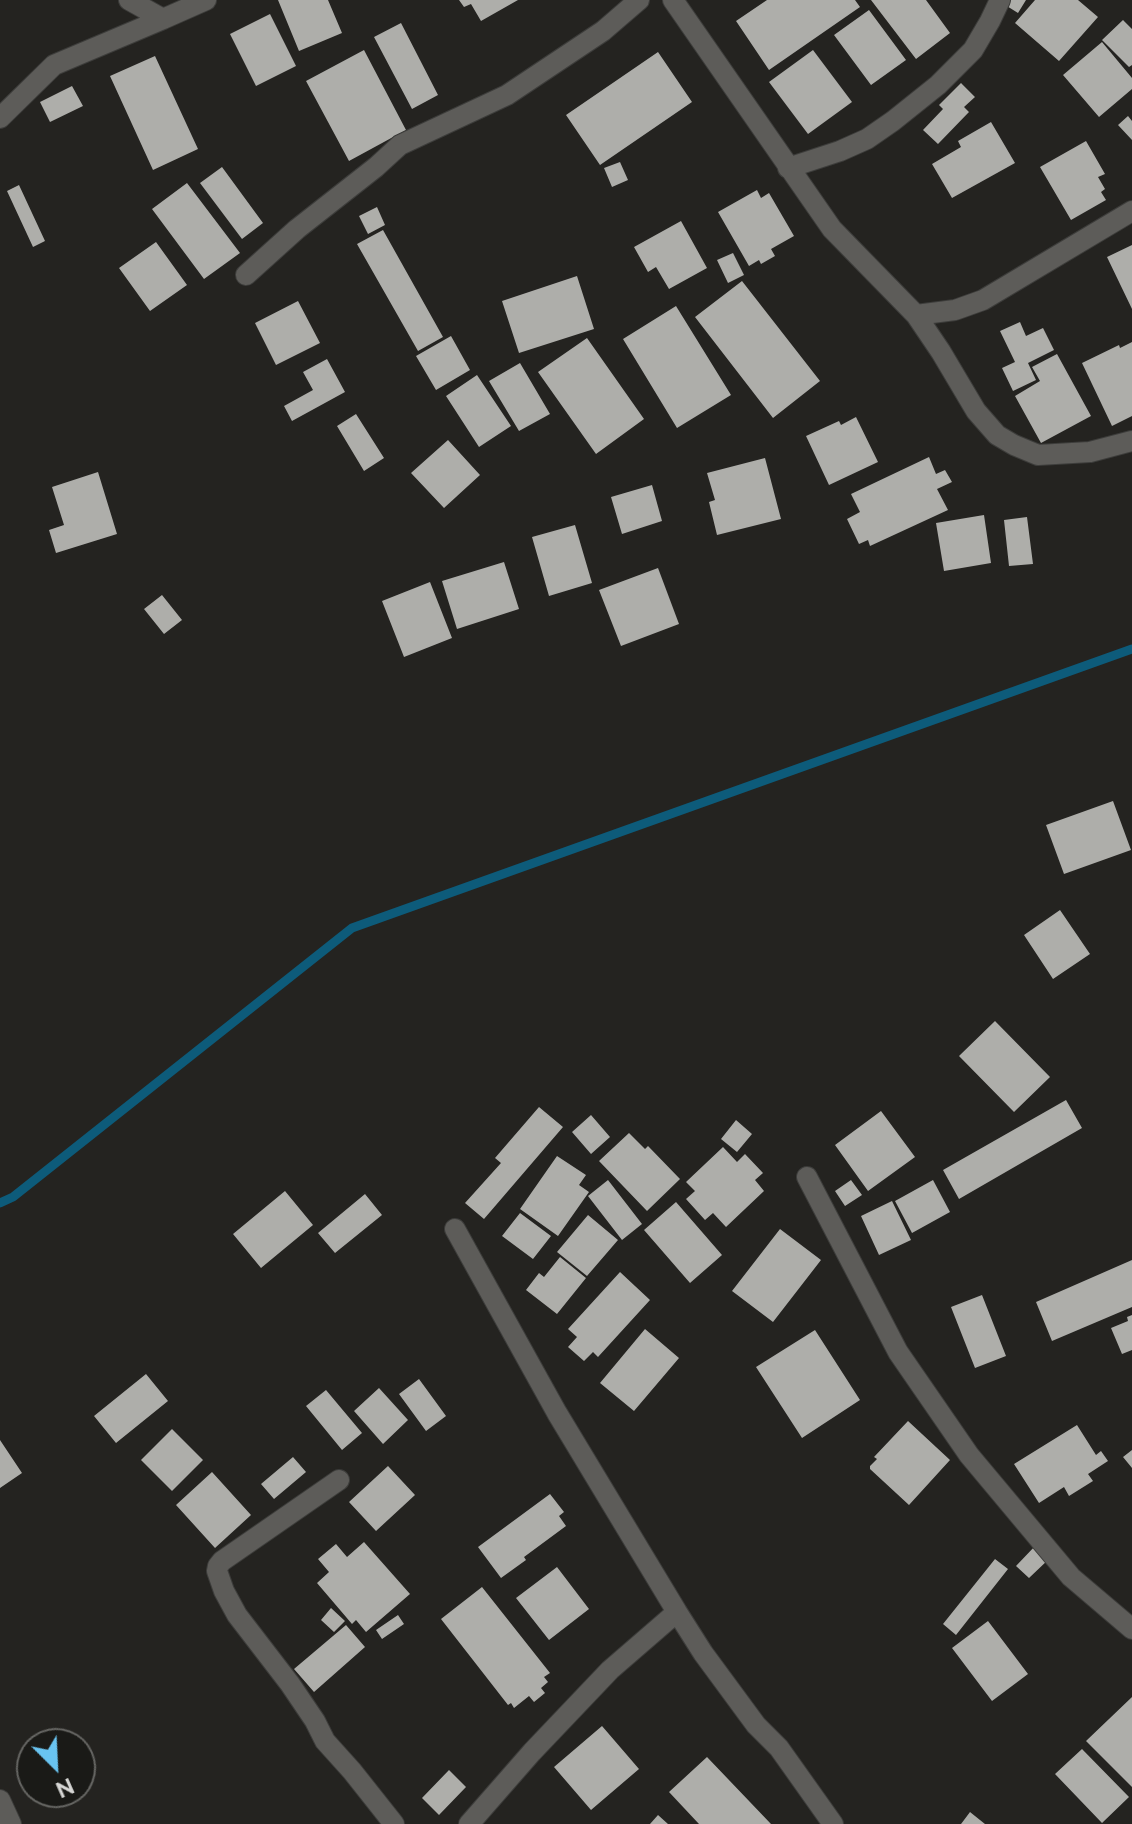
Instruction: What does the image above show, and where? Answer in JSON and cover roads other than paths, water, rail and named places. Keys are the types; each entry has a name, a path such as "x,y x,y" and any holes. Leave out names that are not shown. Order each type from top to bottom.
{"street":[{"path":"129,0 163,19"},
{"path":"0,118 54,65 206,0"},
{"path":"246,275 400,145 507,95 603,31 639,0"},
{"path":"673,0 832,229 916,315 976,411 997,435 1038,455 1090,452 1132,441"},
{"path":"788,168 867,139 893,121 938,85 973,50 1000,0"},
{"path":"916,315 955,310 983,300 1132,211"},
{"path":"807,1177 898,1352 969,1455 1071,1577 1132,1629"},
{"path":"455,1229 557,1413 703,1653 756,1725 779,1748 833,1824"},
{"path":"339,1480 222,1561 217,1571 237,1615 290,1684 325,1741 394,1824"},
{"path":"469,1824 610,1670 677,1612"},
{"path":"0,1800 11,1824"}],"waterway":[{"path":"0,1203 13,1197 352,928 1132,649"}]}
